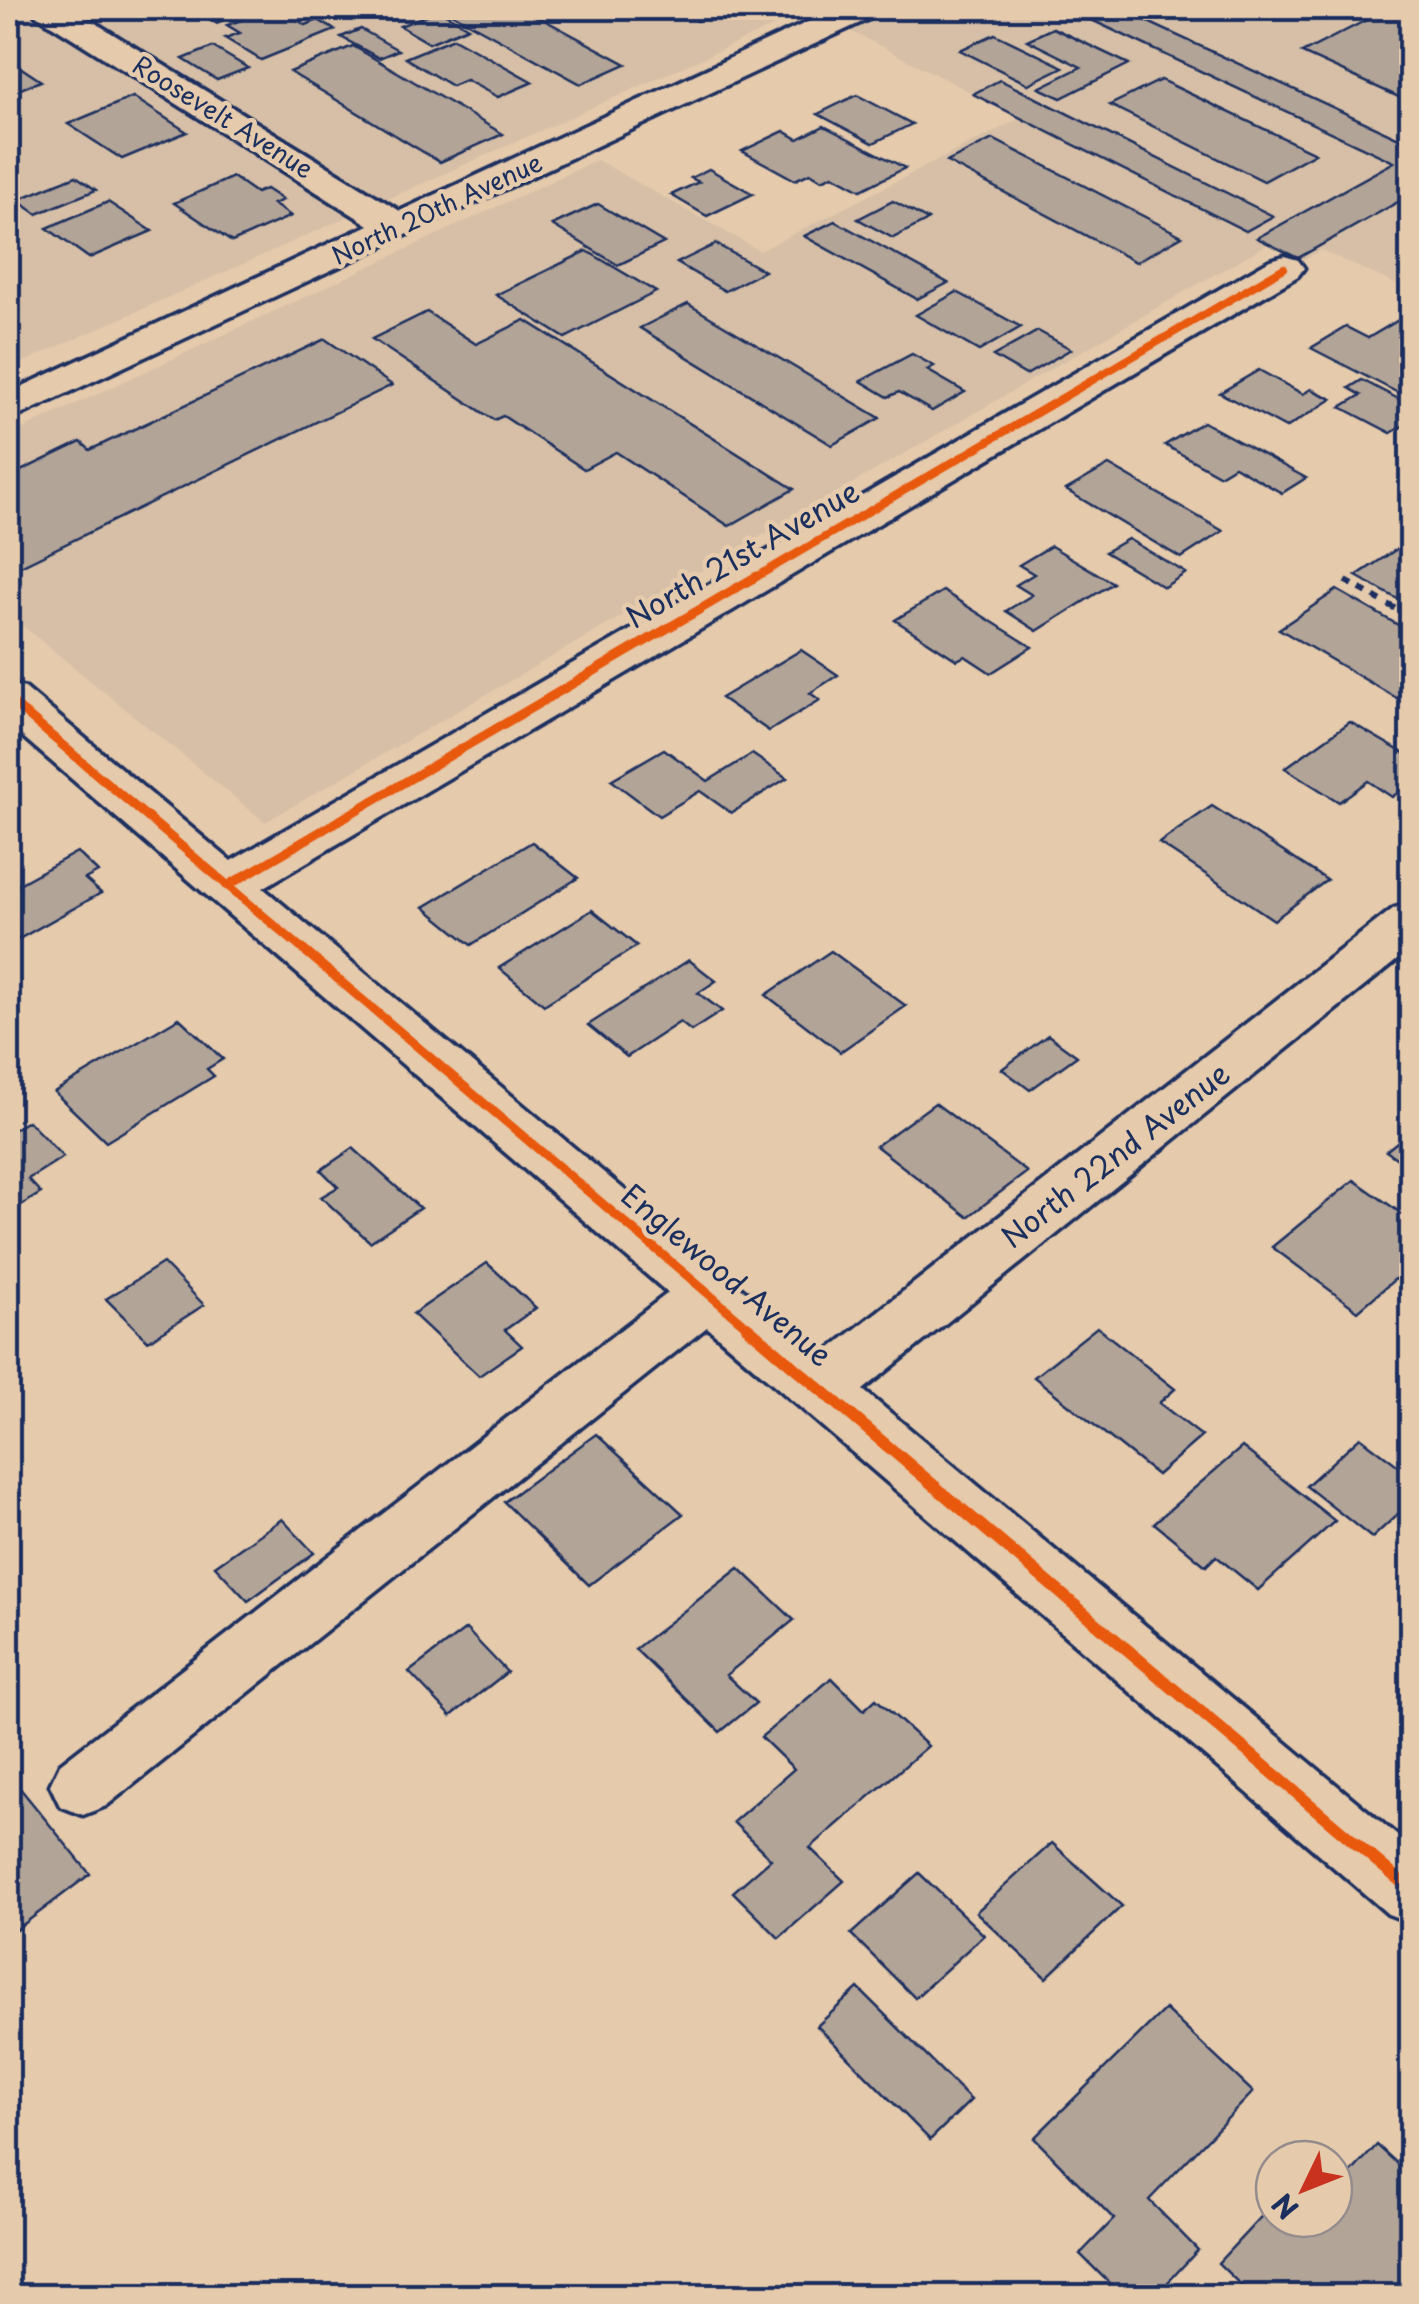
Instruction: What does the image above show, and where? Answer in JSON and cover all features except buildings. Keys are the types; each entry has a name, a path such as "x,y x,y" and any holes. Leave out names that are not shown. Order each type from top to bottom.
{"street":[{"name":"Roosevelt Avenue","path":"48,8 399,227"},
{"path":"786,8 824,27"},
{"name":"North 20th Avenue","path":"8,408 866,8"},
{"name":"North 21st Avenue","path":"227,886 1284,268"},
{"name":"Englewood Avenue","path":"8,699 1412,1891"},
{"name":"North 22nd Avenue","path":"822,1390 1412,921"},
{"path":"83,1784 708,1294"}],"path":[{"path":"1346,582 1412,618"}],"shaded area":[{"path":"8,8 814,8 8,369"},
{"path":"903,8 1411,8 1411,291 1321,250 1305,259 1271,242 265,822 8,614 8,436 597,160 760,251 1021,118 851,31"}],"cycle path":[{"path":"227,886 1284,268"},
{"path":"8,699 1412,1891"}]}
